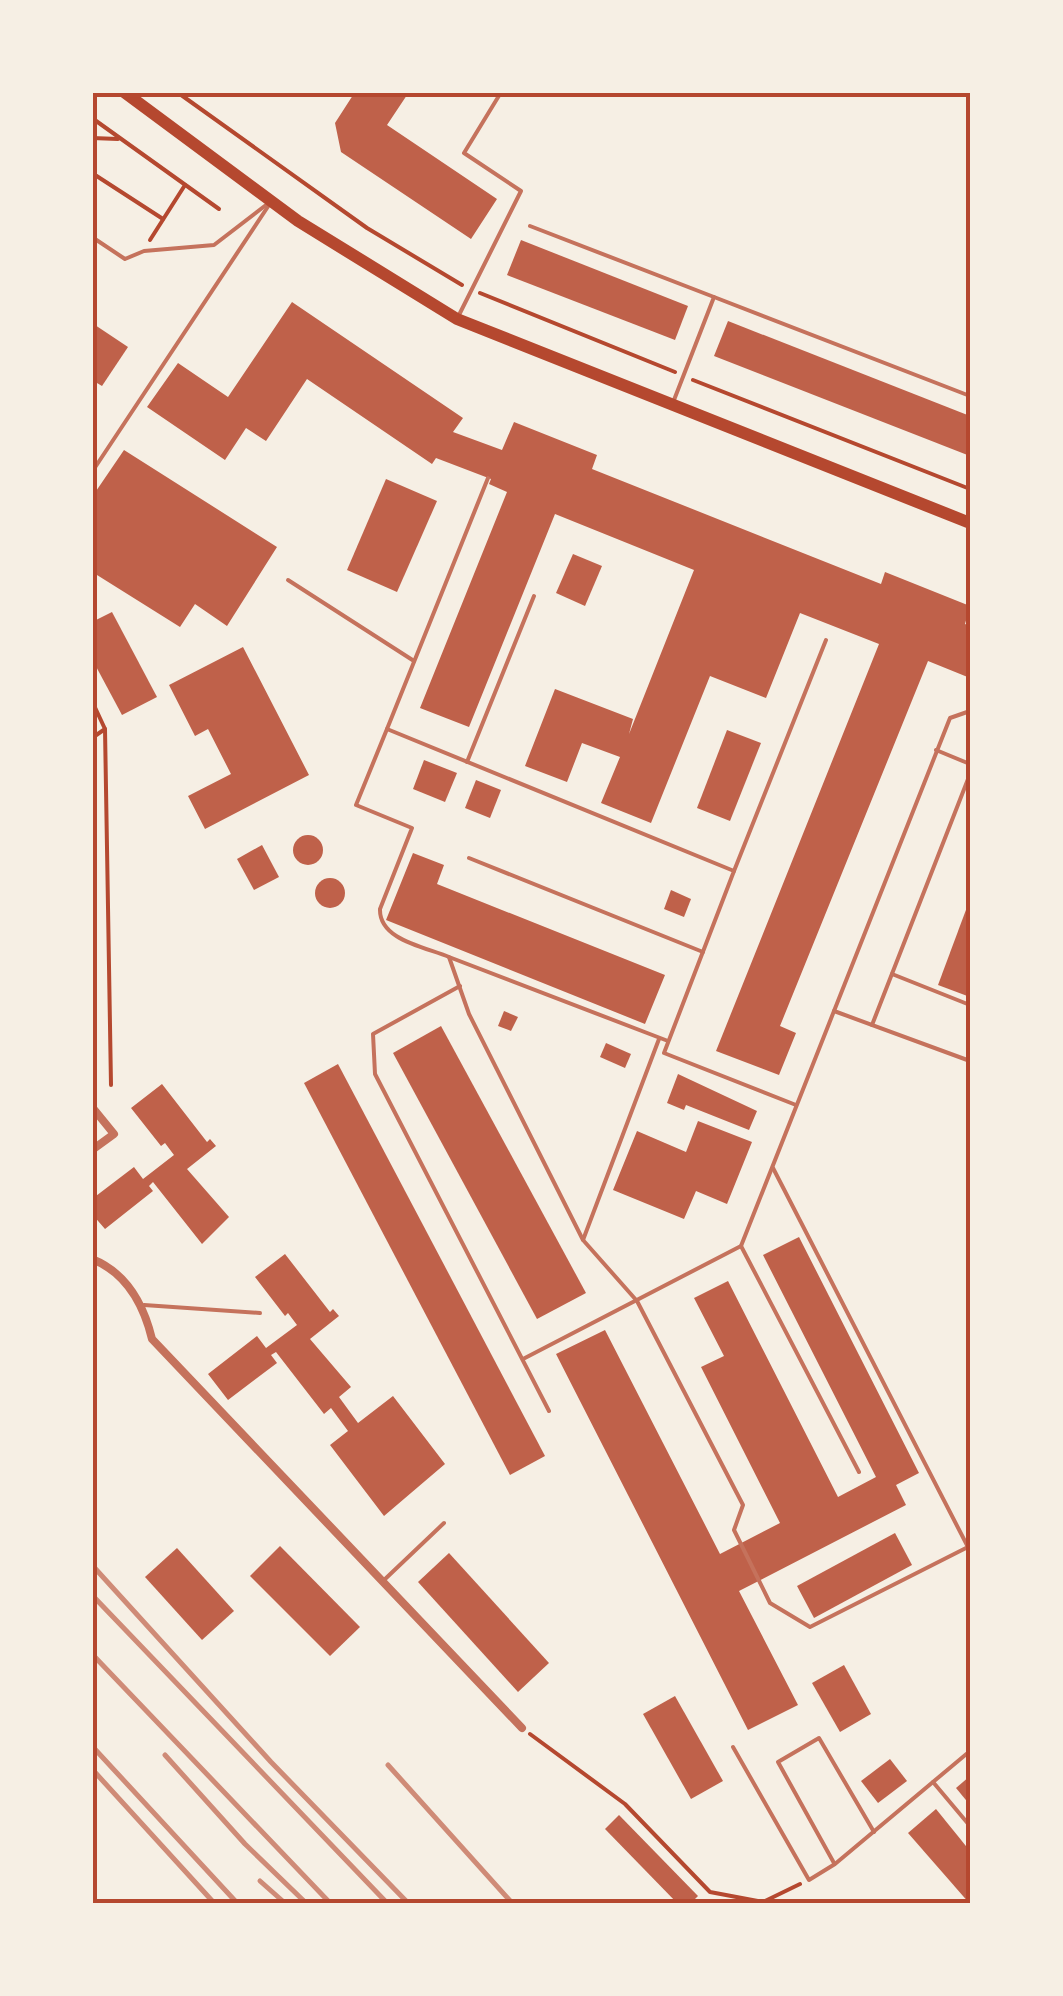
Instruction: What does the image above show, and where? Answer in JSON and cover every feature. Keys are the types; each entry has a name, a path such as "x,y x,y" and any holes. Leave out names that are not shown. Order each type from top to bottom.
{"main road":[{"path":"124,92 357,261 457,319 970,523"}],"street":[{"path":"92,1107 114,1134 92,1150"},
{"path":"92,1259 106,1264 144,1305 152,1339 522,1728"}],"lane":[{"path":"457,319 521,192 464,153 500,94"},
{"path":"92,237 125,258 144,250 214,245 271,202"},
{"path":"92,472 271,202"},
{"path":"530,226 970,396"},
{"path":"672,404 714,297"},
{"path":"488,478 356,805 412,828 380,909 381,922 388,932 668,1041"},
{"path":"288,580 414,661"},
{"path":"467,762 534,596"},
{"path":"796,1105 664,1053 826,640"},
{"path":"522,1359 741,1246 936,750 950,718 970,711"},
{"path":"387,729 734,871"},
{"path":"936,750 970,764"},
{"path":"872,1025 970,774"},
{"path":"469,858 702,952"},
{"path":"449,957 584,1240 637,1300 743,1505 734,1530 770,1603 810,1627 969,1549 772,1167"},
{"path":"892,974 970,1005"},
{"path":"460,986 373,1034 374,1074 550,1411"},
{"path":"833,1011 970,1061"},
{"path":"584,1240 659,1038"},
{"path":"741,1246 859,1472"},
{"path":"144,1305 260,1313"},
{"path":"383,1581 444,1522"},
{"path":"835,1864 778,1762 820,1738 874,1832"},
{"path":"732,1748 809,1880 835,1864 970,1751"},
{"path":"934,1782 970,1826"}],"path":[{"path":"176,92 412,256"},
{"path":"92,118 220,209"},
{"path":"93,138 121,139"},
{"path":"92,172 163,219"},
{"path":"144,250 185,185"},
{"path":"92,701 105,728 110,1085"},
{"path":"92,738 105,728"},
{"path":"522,1728 625,1804 710,1892 761,1902 809,1880"}],"building":[{"path":"355,92 409,92 387,125 497,199 471,239 341,152 335,123"},
{"path":"521,240 688,306 675,340 507,275"},
{"path":"292,302 463,418 453,432 502,450 514,422 597,455 592,469 881,584 885,572 970,606 965,624 970,626 970,678 928,661 780,1026 796,1033 779,1075 716,1051 879,644 800,613 766,698 710,676 651,823 601,803 620,757 582,743 567,782 525,766 555,689 633,719 629,734 694,570 555,514 469,727 420,708 507,492 489,484 491,479 436,458 432,464 307,379 266,441 246,428 225,460 147,407 178,363 228,397"},
{"path":"728,321 970,416 970,456 714,356"},
{"path":"92,323 128,347 102,386 92,380"},
{"path":"124,450 277,547 227,626 195,604 180,627 97,575 92,582 92,497"},
{"path":"386,479 437,501 397,592 347,570"},
{"path":"573,554 602,566 585,606 556,593"},
{"path":"112,612 157,697 122,715 92,659 92,622"},
{"path":"243,647 309,775 205,829 188,796 231,774 208,729 195,736 169,685"},
{"path":"727,730 761,743 730,821 697,808"},
{"path":"424,760 457,773 445,802 413,789"},
{"path":"476,780 501,790 490,818 465,808"},
{"path":"308,835 319,839 323,850 319,861 308,865 297,861 293,850 297,839"},
{"path":"262,845 279,877 254,890 237,859"},
{"path":"413,853 444,865 437,884 665,975 645,1024 386,920"},
{"path":"330,878 341,882 345,893 341,904 330,908 319,904 315,893 319,882"},
{"path":"671,890 691,899 684,917 664,909"},
{"path":"970,899 970,997 938,985"},
{"path":"504,1011 518,1017 511,1031 498,1026"},
{"path":"441,1026 586,1293 537,1319 393,1053"},
{"path":"606,1043 631,1054 625,1068 600,1057"},
{"path":"338,1064 545,1456 510,1475 304,1083"},
{"path":"678,1074 757,1111 749,1130 686,1105 684,1110 667,1103"},
{"path":"162,1084 207,1142 210,1139 216,1146 187,1169 229,1217 202,1244 153,1182 149,1186 153,1191 105,1229 92,1214 92,1199 134,1167 143,1179 174,1155 165,1143 161,1146 131,1108"},
{"path":"698,1121 752,1142 727,1204 696,1191 684,1219 613,1190 637,1131 686,1152"},
{"path":"799,1237 919,1473 896,1485 906,1505 739,1591 798,1705 748,1730 556,1354 605,1330 720,1554 780,1523 701,1367 724,1356 694,1298 728,1281 838,1497 876,1477 763,1255"},
{"path":"285,1254 330,1312 333,1309 339,1316 310,1339 351,1387 339,1397 358,1423 393,1396 445,1464 384,1516 330,1445 348,1431 331,1408 324,1414 276,1352 271,1355 277,1363 228,1400 208,1374 257,1336 266,1348 297,1325 288,1313 285,1316 255,1277"},
{"path":"895,1533 912,1565 814,1618 797,1586"},
{"path":"280,1546 360,1627 330,1656 250,1576"},
{"path":"177,1548 234,1611 202,1640 145,1577"},
{"path":"449,1553 549,1663 518,1692 418,1582"},
{"path":"844,1665 871,1714 840,1732 812,1683"},
{"path":"675,1696 723,1781 691,1799 643,1714"},
{"path":"890,1759 907,1781 878,1803 861,1781"},
{"path":"970,1776 970,1805 956,1788"},
{"path":"936,1809 970,1851 970,1904 908,1833"},
{"path":"619,1815 698,1896 690,1904 678,1904 605,1829"}],"railway":[{"path":"92,1565 271,1762 409,1904"},
{"path":"92,1595 388,1904"},
{"path":"92,1654 331,1904"},
{"path":"92,1746 238,1904"},
{"path":"165,1755 245,1844 307,1904"},
{"path":"388,1765 513,1904"},
{"path":"92,1769 215,1904"},
{"path":"260,1881 286,1904"}]}
